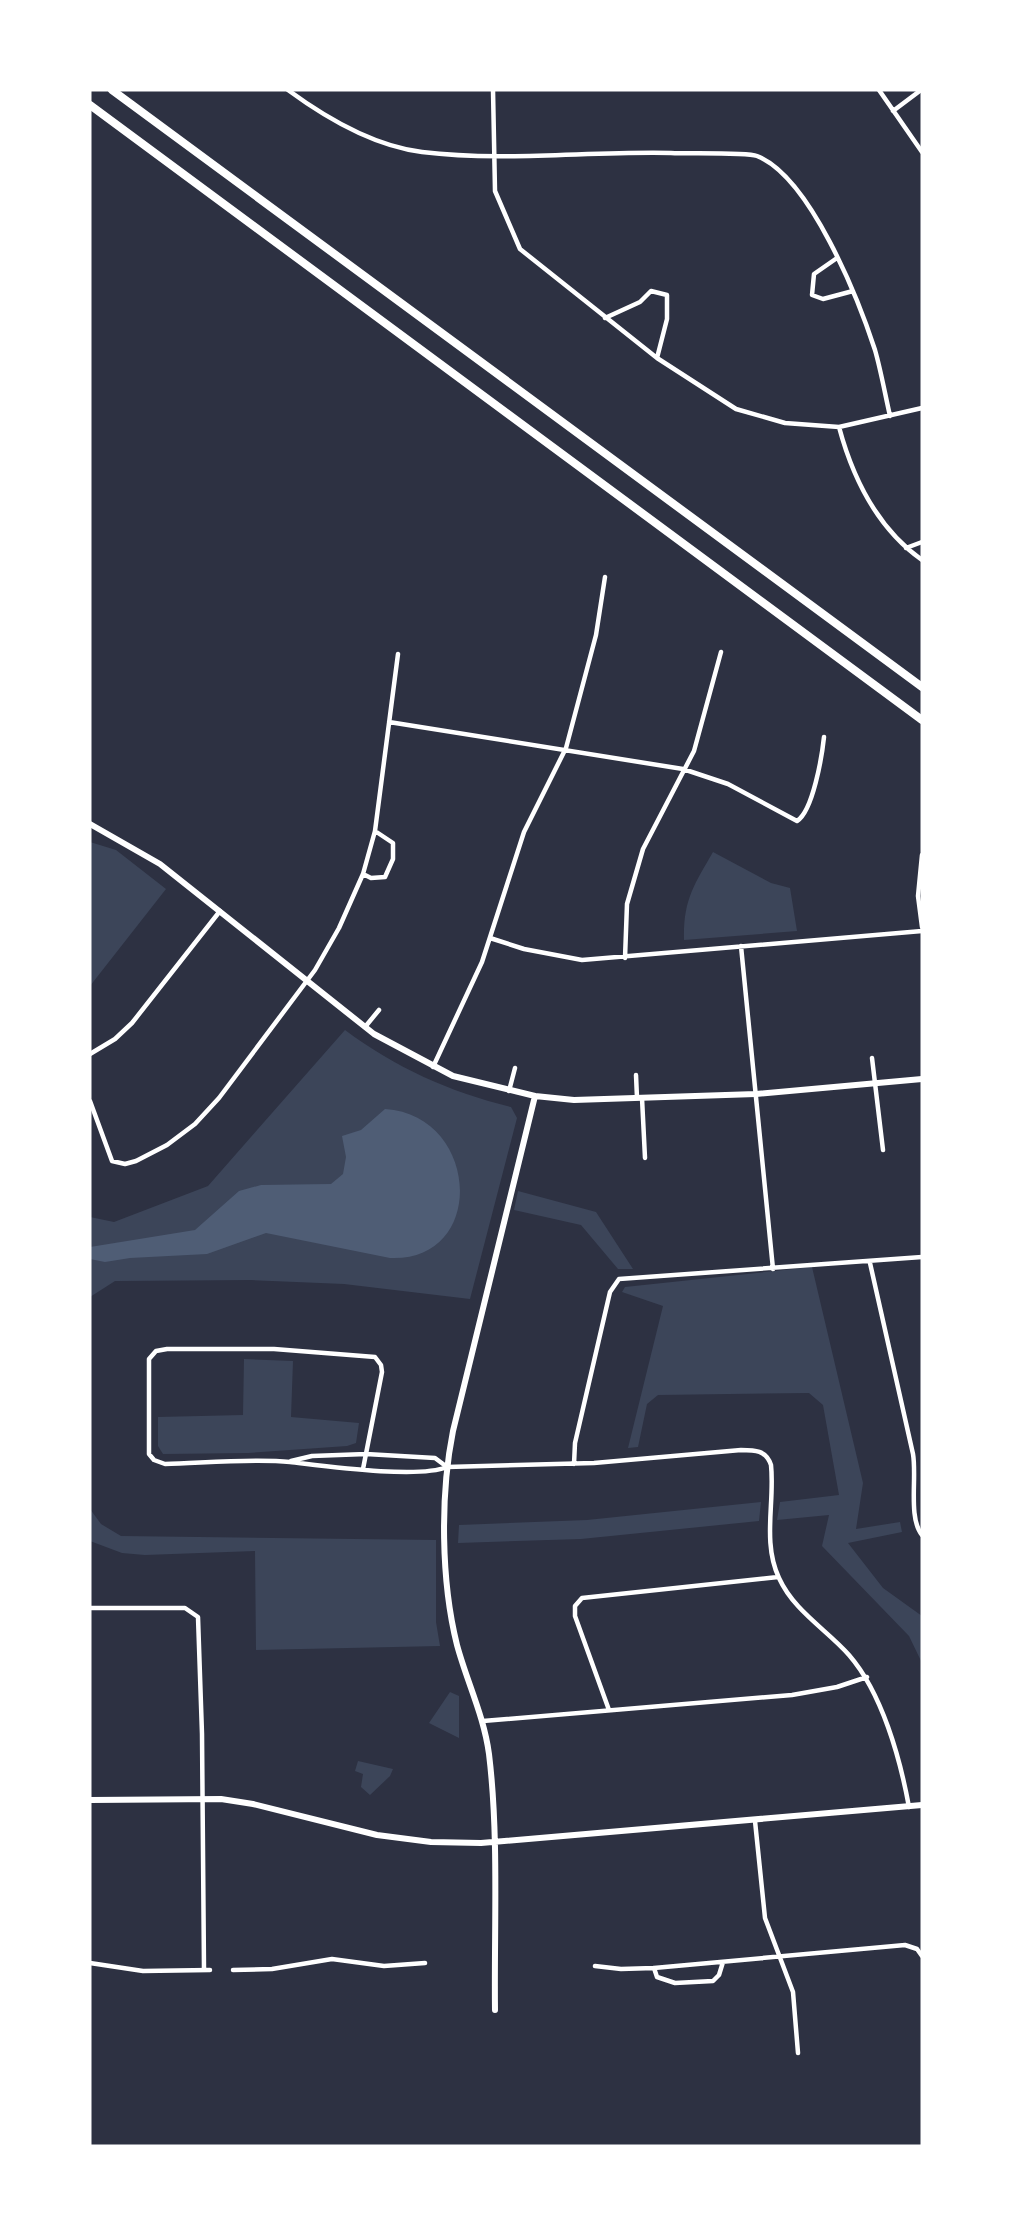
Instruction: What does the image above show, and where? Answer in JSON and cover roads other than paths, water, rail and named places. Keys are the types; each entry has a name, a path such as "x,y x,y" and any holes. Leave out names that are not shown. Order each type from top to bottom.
{"main road":[{"path":"112,90 922,687"},
{"path":"90,105 922,720"}],"street":[{"path":"288,90 314,110 374,139 421,152 495,156 620,152 757,156 788,178 817,218 853,291 875,350 890,416"},
{"path":"493,90 495,191 520,249 657,358 736,409 785,423 839,427 922,408"},
{"path":"879,90 922,152"},
{"path":"893,111 921,90"},
{"path":"837,258 814,274 812,295 823,298 853,291"},
{"path":"605,318 640,302 651,291 668,296 668,320 657,358"},
{"path":"839,427 847,458 860,488 882,520 906,548 922,560"},
{"path":"906,548 922,542"},
{"path":"433,1067 490,938 524,832 566,748 596,635 604,577"},
{"path":"625,958 627,904 644,849 683,769 694,752 722,652"},
{"path":"90,1101 112,1161 125,1164 167,1145 206,1113 308,982 339,928 363,874 375,831 398,654"},
{"path":"389,722 566,748 683,769 728,784 797,821 802,817 815,785 824,737"},
{"path":"90,824 160,864 365,1027 433,1067 464,1079 535,1096 574,1100 756,1094 922,1079"},
{"path":"363,874 371,878 385,877 393,860 393,843 375,831"},
{"path":"490,938 556,956 582,960 625,958 922,929 918,896 922,855"},
{"path":"90,1054 115,1040 132,1023 220,911"},
{"path":"741,946 773,1269"},
{"path":"365,1027 379,1010"},
{"path":"872,1058 883,1150"},
{"path":"509,1091 515,1068"},
{"path":"636,1075 645,1158"},
{"path":"495,2010 491,1781 483,1721 458,1646 450,1613 446,1539 447,1467 505,1212 535,1096"},
{"path":"574,1464 575,1443 610,1292 616,1282 629,1277 870,1263 922,1257"},
{"path":"870,1263 913,1454 916,1478 915,1521 922,1535"},
{"path":"363,1469 382,1372 381,1365 375,1357 274,1349 167,1349 152,1354 147,1364 148,1447 154,1460 165,1464 289,1462 363,1469 435,1472 447,1467 574,1464 741,1450 760,1451 766,1455 771,1465 770,1534 778,1577 805,1614 841,1646 867,1677 877,1698 909,1807"},
{"path":"289,1462 312,1456 366,1454 435,1458 447,1467"},
{"path":"609,1710 575,1616 575,1606 582,1598 778,1577"},
{"path":"90,1608 185,1608 198,1617 202,1723 204,1970"},
{"path":"483,1721 792,1695 837,1687 867,1677"},
{"path":"90,1800 201,1798 253,1804 377,1835 431,1842 493,1843 922,1805"},
{"path":"755,1821 765,1918 795,2001 798,2054"},
{"path":"595,1966 621,1969 654,1968 904,1945 917,1948 922,1956"},
{"path":"232,1970 272,1969 332,1959 384,1966 425,1964"},
{"path":"654,1968 657,1977 669,1982 713,1981 719,1975 723,1962"},
{"path":"90,1963 143,1971 210,1970"}]}
